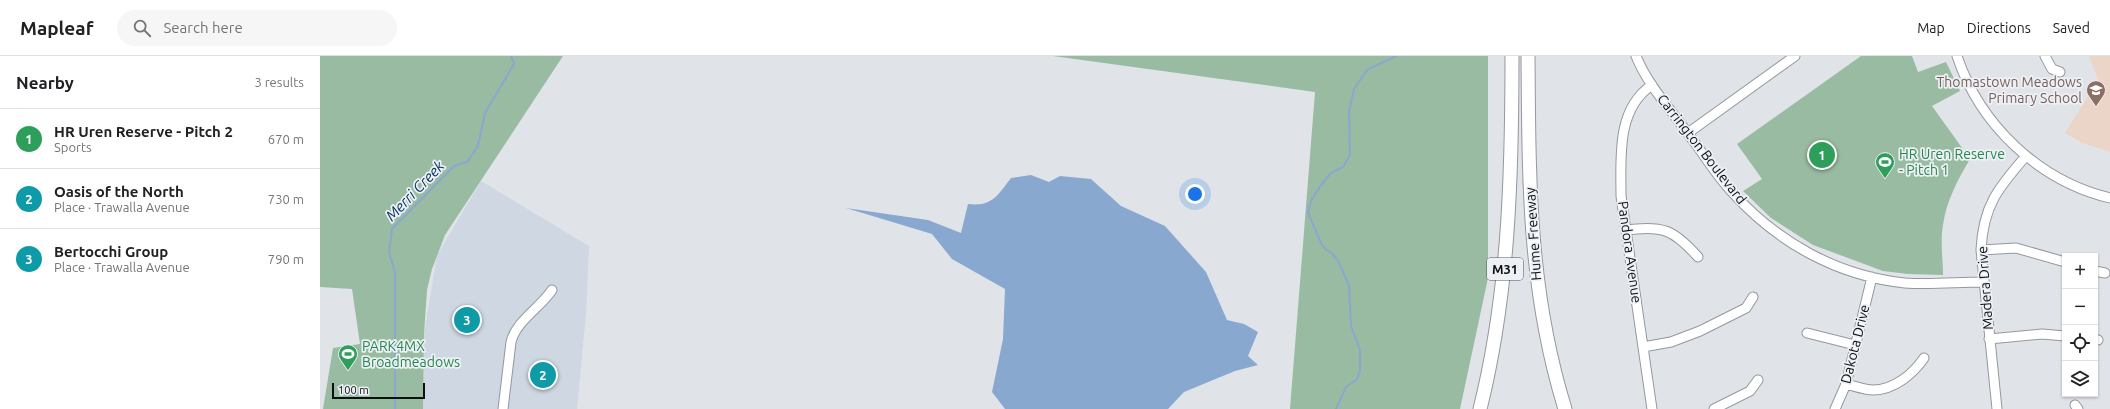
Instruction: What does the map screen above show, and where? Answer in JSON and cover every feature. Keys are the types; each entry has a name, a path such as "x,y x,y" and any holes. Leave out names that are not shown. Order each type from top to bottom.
{"highway":[{"name":"Hume Freeway","path":"1488,371 1502,288 1508,240 1512,56"},
{"name":"Hume Freeway","path":"1528,56 1530,206 1533,254 1547,343 1564,409"},
{"path":"1476,409 1488,371"},
{"path":"1480,409 1488,371"}],"street":[{"name":"Carrington Boulevard","path":"1636,56 1654,87 1730,190 1769,228 1804,251 1841,268 1872,277 1905,283 1984,282"},
{"path":"1688,133 1795,56"},
{"path":"1957,56 1967,82 1982,108 2002,134 2026,156 2047,171 2077,187 2110,198"},
{"path":"2045,56 2052,69 2060,72"},
{"name":"Pandora Avenue","path":"1652,409 1621,196 1624,127 1631,109 1639,98 1654,87"},
{"name":"Madera Drive","path":"1997,409 1981,250 1982,232 1985,215 2000,186 2026,156"},
{"path":"1626,230 1651,228 1676,235 1683,240 1698,257"},
{"path":"1981,250 2016,248 2062,261"},
{"path":"2098,272 2105,273"},
{"name":"Dakota Drive","path":"1834,409 1846,384 1872,277"},
{"path":"502,409 511,342 514,332 543,302 552,290"},
{"path":"1643,347 1671,342 1700,331 1746,308 1753,297"},
{"path":"1807,333 1855,345"},
{"path":"1989,339 2042,334 2062,336"},
{"path":"1846,384 1873,390 1888,388 1902,381 1917,369 1924,358"},
{"path":"1714,409 1750,391 1758,380"}],"shaded area":[{"name":"Thomastown Meadows Primary School","path":"2089,56 2110,56 2110,152 2082,143 2065,133 2098,80"},
{"path":"481,181 589,246 586,314 577,409 423,409 424,334 437,255"}],"green space":[{"path":"320,56 563,56 445,235 432,269 427,290 424,334 423,409 323,409 333,348 360,344 352,289 320,287"},
{"path":"1053,56 1488,56 1488,278 1460,409 1290,409 1315,92"},
{"path":"1861,56 1912,56 1918,72 1946,62 1960,91 1932,106 1970,159 1953,191 1945,216 1942,231 1943,275 1908,274 1883,271 1813,245 1771,218 1743,191 1762,179 1737,144"}],"water":[{"path":"1031,175 1049,182 1060,176 1091,179 1121,206 1165,226 1206,272 1227,320 1244,324 1258,332 1248,356 1258,365 1235,371 1184,392 1168,409 1005,409 992,392 1003,339 1005,289 952,259 932,234 846,208 928,220 961,233 968,204 983,204 988,202 998,195 1011,178"}],"waterway":[{"name":"Merri Creek","path":"395,409 395,272 389,252 392,229 454,166 467,162 478,146 485,113 514,64 511,56"},
{"path":"1336,409 1346,387 1357,379 1360,371 1360,350 1351,326 1349,285 1338,261 1332,253 1325,249 1321,243 1308,213 1311,201 1321,185 1331,173 1343,167 1350,155 1349,112 1354,89 1367,70 1396,56"}],"place":[{"name":"Thomastown Meadows Primary School","path":"2096,107"},
{"name":"HR Uren Reserve - Pitch 2","path":"1822,155"},
{"name":"HR Uren Reserve - Pitch 1","path":"1885,179"},
{"name":"Bertocchi Group","path":"467,320"},
{"name":"PARK4MX Broadmeadows","path":"348,371"},
{"name":"Oasis of the North","path":"543,375"}]}
